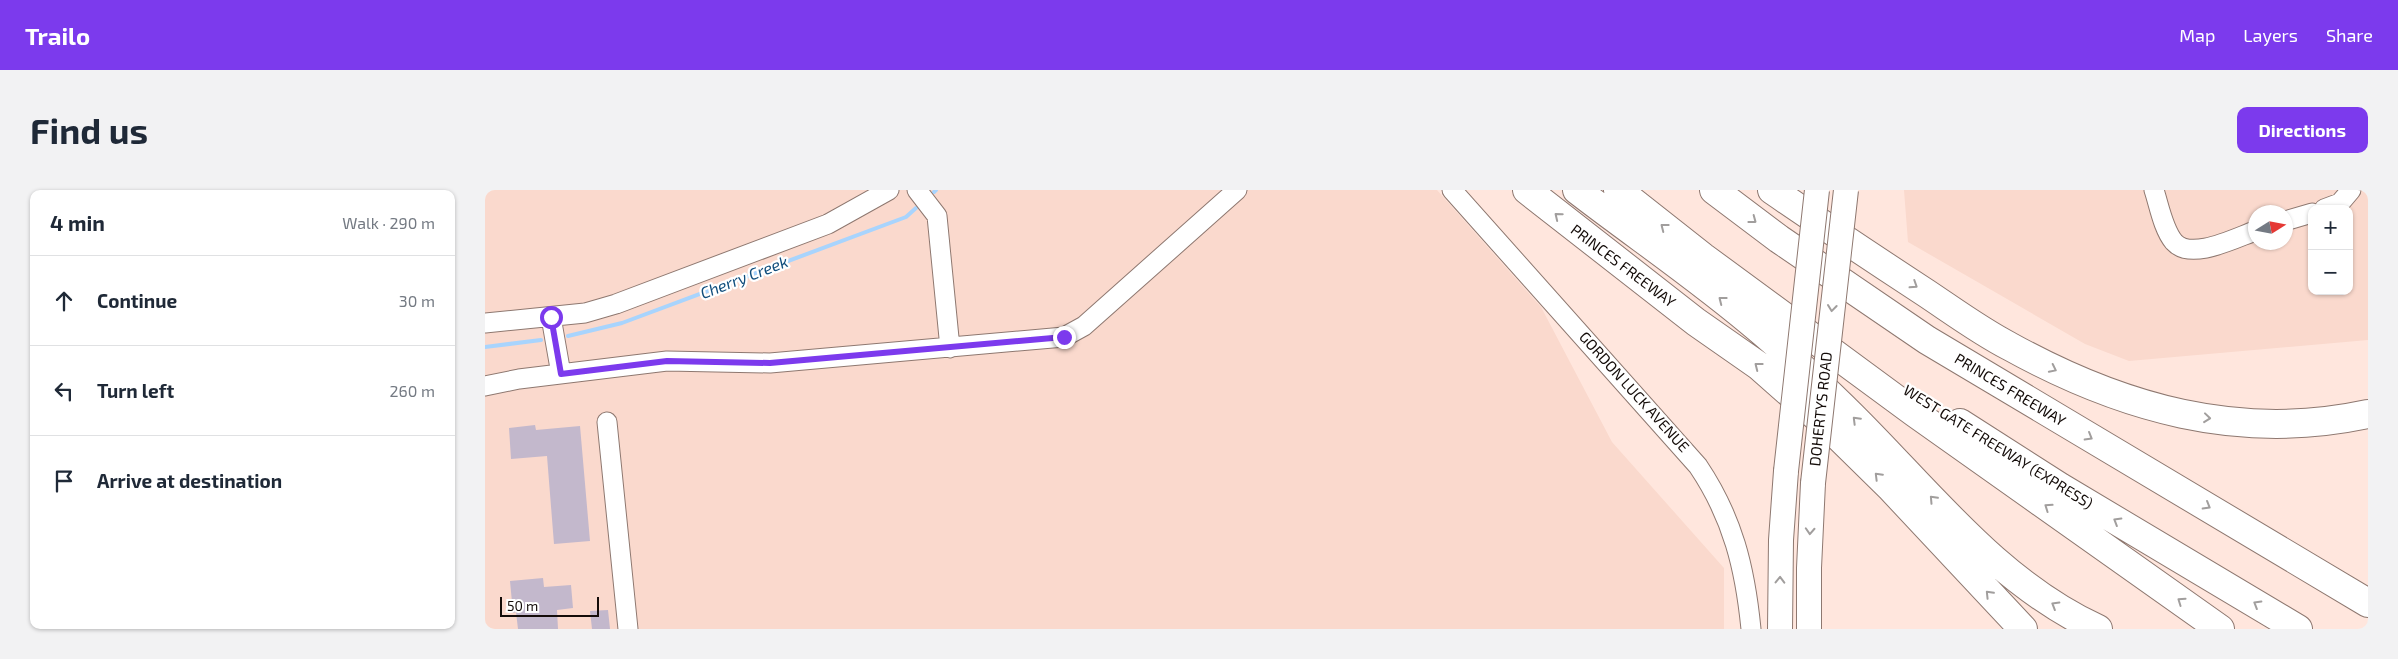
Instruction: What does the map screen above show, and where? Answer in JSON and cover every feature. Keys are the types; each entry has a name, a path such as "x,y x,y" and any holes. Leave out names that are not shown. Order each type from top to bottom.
{"highway":[{"name":"PRINCES FREEWAY","path":"1527,190 1696,322 1759,366 1834,432 1890,487 2023,629"},
{"path":"1577,190 1761,330 1846,410 1965,534 2008,571 2050,602 2098,629"},
{"path":"1618,190 1703,257 1915,413 2220,629"},
{"name":"PRINCES FREEWAY","path":"1714,190 1779,239 1927,340 2319,572"},
{"path":"1772,190 2007,345 2097,389 2145,406 2197,417 2249,423 2302,423 2368,414"},
{"name":"WEST GATE FREEWAY (EXPRESS)","path":"1703,257 2052,482 2298,629"},
{"path":"2319,572 2368,603"},
{"path":"2319,572 2368,608"}],"main road":[{"name":"DOHERTYS ROAD","path":"1781,629 1781,540 1786,472 1817,190"},
{"name":"DOHERTYS ROAD","path":"1809,629 1809,550 1813,483 1846,190"}],"street":[{"path":"485,323 585,313 616,304 828,224 889,190"},
{"path":"917,190 937,216 950,348"},
{"path":"485,386 561,374 667,361 770,363 1053,339 1074,333 1237,190"},
{"name":"GORDON LUCK AVENUE","path":"1453,190 1670,432 1704,475 1720,503 1734,536 1745,581 1751,629"},
{"path":"2154,190 2168,232 2173,241 2181,247 2190,250 2202,249 2248,233"},
{"path":"2335,205 2340,203 2351,190"},
{"path":"2293,219 2308,214"},
{"path":"551,317 561,374"},
{"path":"607,422 628,629"}],"shaded area":[{"path":"485,190 1437,190 1541,307 1612,442 1724,568 1724,629 485,629"},
{"path":"1904,190 2368,190 2368,340 2129,361 2085,344 1908,242"}],"building":[{"path":"535,425 536,430 580,426 590,541 554,544 547,456 511,459 509,428"},
{"path":"543,578 544,587 571,585 573,608 557,610 558,629 518,629 516,612 513,613 510,581"},
{"path":"608,610 610,629 592,629 590,611"}],"waterway":[{"name":"Cherry Creek","path":"568,336 622,323 906,217 916,208"},
{"name":"Cherry Creek","path":"485,347 541,340"}],"route":[{"path":"551,317 561,374 667,361 770,363 1064,337"}]}
